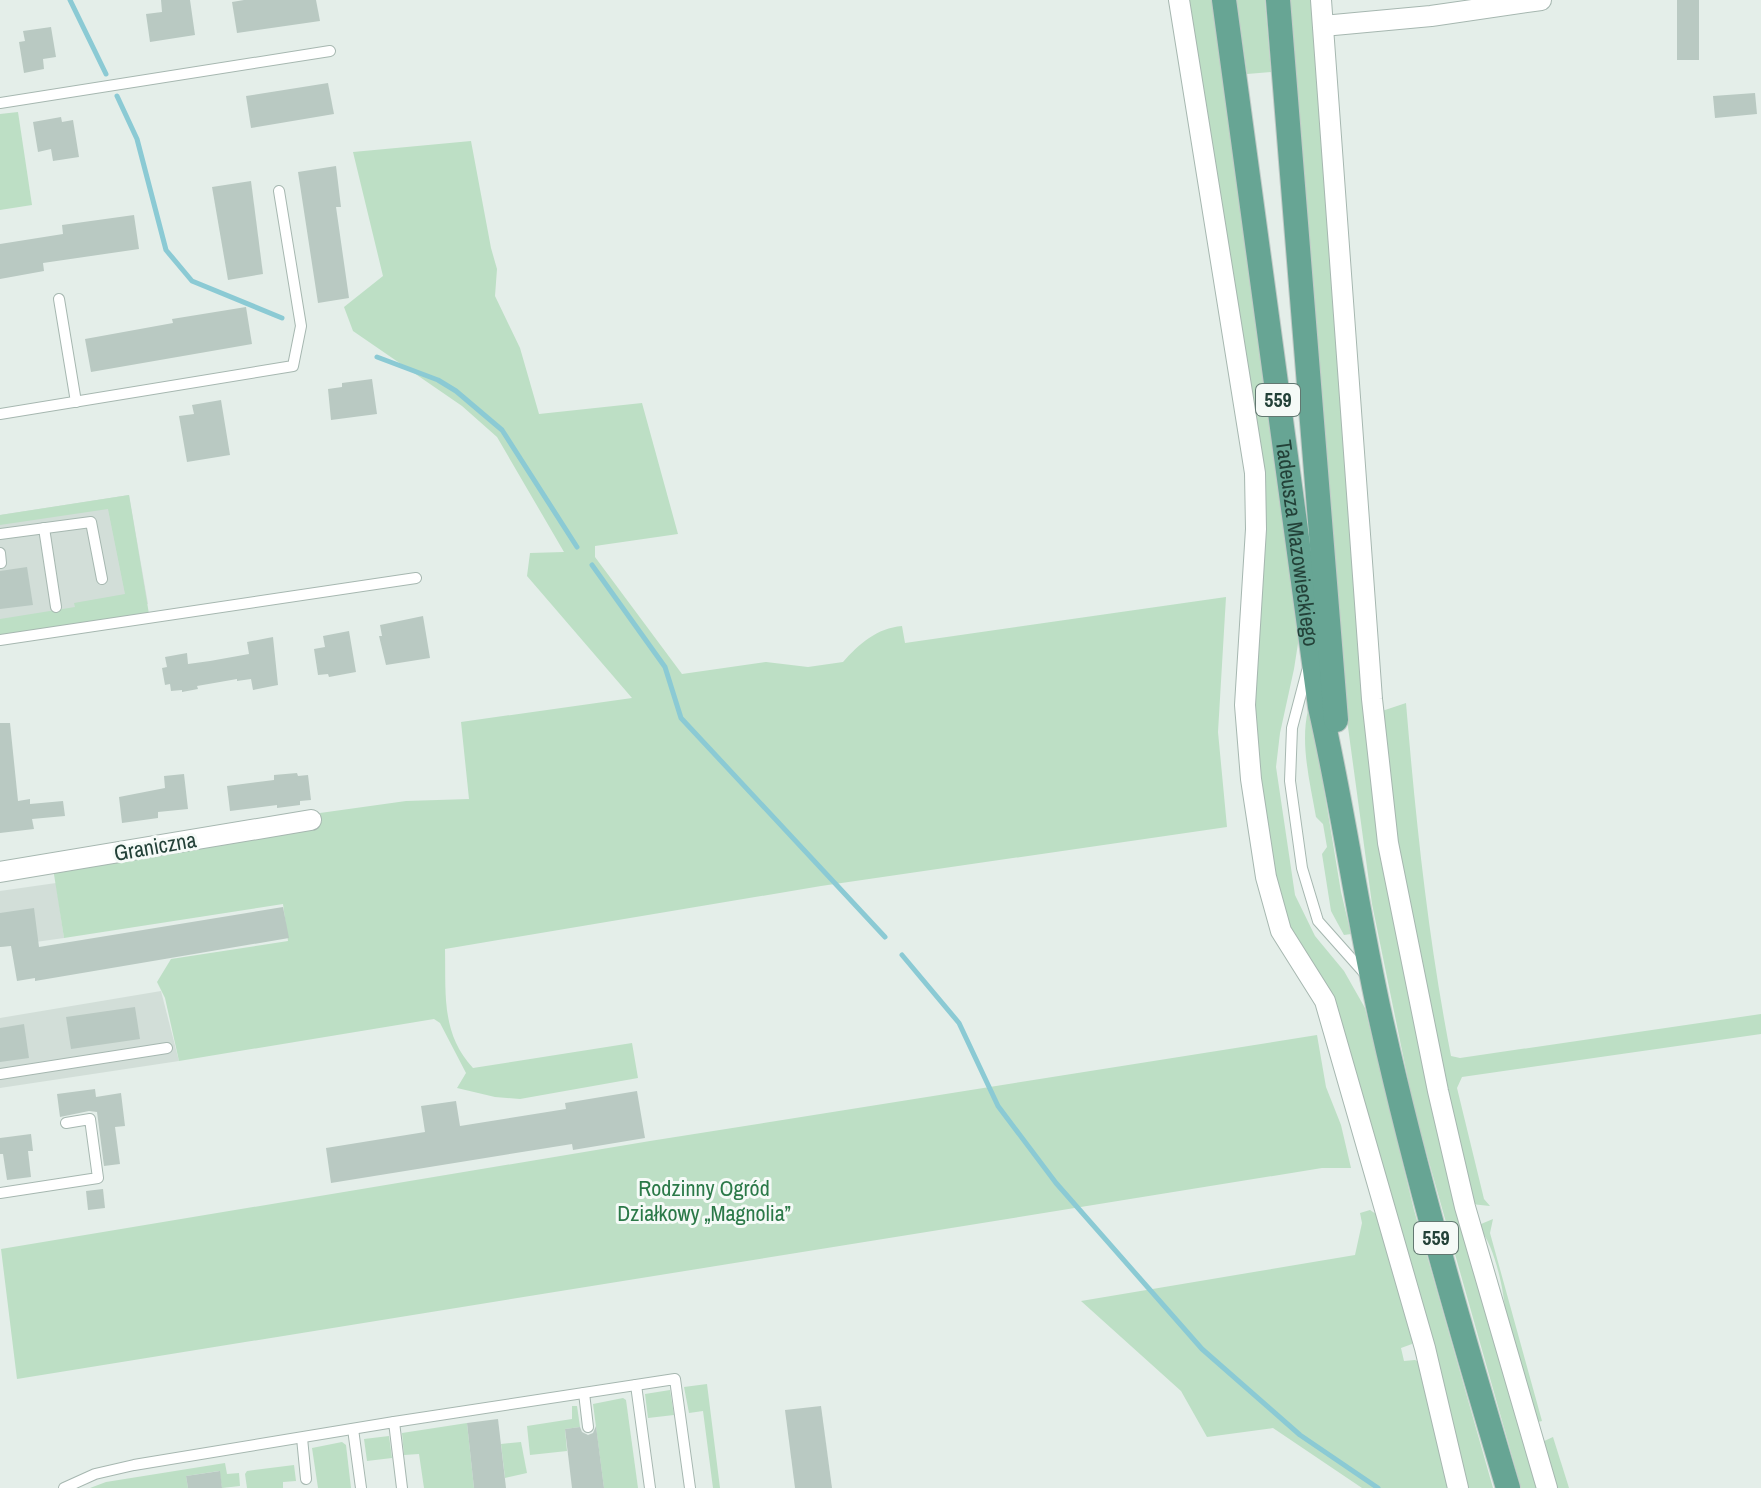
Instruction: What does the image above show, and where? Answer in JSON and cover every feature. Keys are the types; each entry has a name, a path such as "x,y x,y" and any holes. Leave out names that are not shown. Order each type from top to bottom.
{"main road":[{"name":"Tadeusza Mazowieckiego","path":"1224,0 1320,707 1341,798 1381,1019 1419,1177 1508,1488"},
{"name":"Tadeusza Mazowieckiego","path":"1278,0 1341,798"}],"street":[{"path":"1179,0 1255,473 1255,543 1245,705 1251,779 1266,877 1281,931 1325,1001 1425,1348 1458,1488"},
{"path":"1321,0 1372,699 1388,843 1438,1091 1465,1207 1547,1488"},
{"path":"1323,26 1387,21 1541,0"},
{"name":"Graniczna","path":"0,872 311,820"}],"lane":[{"path":"0,103 330,51"},
{"path":"0,414 293,366 301,326 279,191"},
{"path":"59,299 76,402"},
{"path":"0,534 91,522 102,579"},
{"path":"44,528 56,607"},
{"path":"0,640 416,578"},
{"path":"1312,653 1292,728 1290,781 1302,868 1318,921 1375,986"},
{"path":"0,1074 167,1048"},
{"path":"0,1193 98,1178 90,1119 66,1123"},
{"path":"64,1488 95,1474 134,1465 675,1379 690,1488"},
{"path":"636,1385 650,1488"},
{"path":"584,1393 588,1427"},
{"path":"394,1422 402,1488"},
{"path":"353,1429 361,1488"},
{"path":"302,1438 306,1479"}],"shaded area":[{"path":"129,495 148,604 0,628 0,515"},
{"path":"56,883 64,938 0,947 0,891"},
{"path":"161,991 179,1061 0,1088 0,1018"}],"green space":[{"path":"1185,0 1213,0 1299,637 1276,767 1295,895 1315,936 1344,971 1365,1008 1414,1210 1493,1488 1466,1488 1358,1097 1284,923 1268,845 1253,707 1263,523"},
{"path":"1236,0 1265,0 1271,72 1247,74"},
{"path":"1288,0 1314,0 1370,758 1540,1488 1521,1488 1414,1109 1372,904 1345,705"},
{"path":"18,112 32,205 0,210 0,114"},
{"path":"471,141 497,269 495,296 520,348 539,414 642,403 678,534 595,546 595,557 682,674 766,662 808,667 843,662 869,638 893,627 902,626 905,643 1226,597 1218,732 1227,827 821,886 445,949 450,1027 455,1041 473,1068 632,1043 638,1078 520,1099 457,1088 466,1073 440,1023 434,1019 179,1061 165,998 157,982 171,959 288,941 283,904 64,938 53,868 322,822 320,813 406,801 469,799 461,722 632,698 527,576 530,553 564,552 497,437 462,406 353,331 344,307 383,276 353,152"},
{"path":"129,495 149,614 0,636 0,619 75,607 74,603 125,594 108,509 0,525 0,515"},
{"path":"1406,703 1424,880 1451,1056 1460,1058 1761,1014 1761,1034 1462,1077 1457,1088 1484,1199 1490,1206 1471,1204 1402,879 1382,711"},
{"path":"1308,710 1311,710 1341,892 1351,934 1344,935 1331,911 1322,854 1327,847 1323,824 1316,817 1307,764 1305,737"},
{"name":"Rodzinny Ogród Działkowy „Magnolia”","path":"1317,1035 1326,1087 1341,1125 1351,1168 1322,1168 17,1379 1,1249 650,1141"},
{"path":"1370,1210 1379,1216 1415,1338 1412,1344 1401,1348 1404,1361 1415,1360 1423,1364 1451,1488 1362,1488 1273,1428 1207,1437 1181,1391 1081,1301 1355,1255 1362,1223 1360,1213"},
{"path":"1493,1219 1490,1233 1542,1421 1538,1422 1534,1418 1505,1316 1494,1258 1480,1230 1481,1224"},
{"path":"707,1384 720,1488 713,1488 703,1411 689,1413 684,1387"},
{"path":"670,1390 674,1415 648,1418 645,1394"},
{"path":"626,1400 638,1488 604,1488 593,1404"},
{"path":"572,1406 577,1406 580,1427 565,1429 567,1451 530,1455 527,1426 572,1419"},
{"path":"467,1423 474,1488 424,1488 419,1454 404,1455 402,1433"},
{"path":"389,1436 392,1458 367,1461 364,1439"},
{"path":"1553,1437 1569,1488 1554,1488 1542,1442"},
{"path":"342,1442 346,1445 351,1488 318,1488 312,1448"},
{"path":"521,1442 527,1473 505,1478 501,1444"},
{"path":"225,1463 227,1474 239,1473 240,1486 222,1488 219,1471 186,1476 188,1488 90,1488 106,1482"},
{"path":"294,1465 296,1481 283,1482 283,1488 247,1488 247,1471"}],"building":[{"path":"161,0 190,0 195,35 150,42 146,14 162,12"},
{"path":"316,0 320,21 237,33 232,2"},
{"path":"1677,0 1699,0 1699,60 1677,60"},
{"path":"51,27 56,57 43,59 44,69 24,73 19,42 25,41 23,31"},
{"path":"328,83 334,114 251,128 246,96"},
{"path":"1755,93 1757,114 1715,118 1713,96"},
{"path":"61,117 62,122 73,120 79,157 53,161 51,149 38,152 33,122"},
{"path":"336,166 341,207 336,207 349,298 318,303 298,172"},
{"path":"251,181 263,274 228,280 212,187"},
{"path":"134,215 139,249 43,263 44,271 0,279 0,244 63,234 62,225"},
{"path":"246,307 252,344 91,372 85,339 173,323 172,319"},
{"path":"372,379 377,414 331,420 328,389 342,387 342,383"},
{"path":"221,400 230,455 187,462 179,416 194,414 192,405"},
{"path":"27,567 33,605 0,609 0,571"},
{"path":"423,616 430,658 386,665 379,636 382,636 380,625"},
{"path":"349,631 356,672 329,677 328,674 318,675 314,649 325,647 323,636"},
{"path":"273,637 278,685 253,690 251,679 237,679 182,692 171,691 170,684 165,685 162,668 167,667 165,657 187,653 188,664 249,654 247,642"},
{"path":"0,723 10,723 18,801 30,799 30,804 63,801 65,816 32,819 34,829 0,833"},
{"path":"297,773 298,776 308,775 311,800 300,801 300,805 230,811 227,786 274,780 274,775"},
{"path":"184,774 188,809 158,812 158,818 122,823 119,797 165,788 164,776"},
{"path":"283,907 289,938 35,981 35,978 17,981 11,946 0,947 0,913 34,908 39,947"},
{"path":"135,1007 140,1039 71,1049 66,1017"},
{"path":"24,1024 29,1058 0,1062 0,1028"},
{"path":"95,1089 96,1097 121,1093 125,1126 115,1127 120,1164 104,1166 97,1112 60,1117 57,1094"},
{"path":"637,1091 645,1138 573,1150 572,1144 331,1183 326,1148 425,1132 421,1106 456,1101 460,1126 566,1109 565,1103"},
{"path":"31,1134 33,1151 28,1151 31,1177 7,1180 3,1154 0,1154 0,1138"},
{"path":"103,1189 105,1208 88,1210 86,1191"},
{"path":"821,1406 832,1488 795,1488 785,1410"},
{"path":"498,1419 506,1488 474,1488 467,1423"},
{"path":"596,1426 604,1488 572,1488 565,1429 580,1427 588,1435 593,1433"},
{"path":"220,1471 222,1488 188,1488 186,1476"}],"waterway":[{"path":"70,0 106,74"},
{"path":"117,96 137,139 166,250 192,281 282,318"},
{"path":"377,357 438,380 456,391 502,430 577,547"},
{"path":"592,565 665,667 681,718 885,937"},
{"path":"902,955 959,1023 998,1106 1056,1183 1202,1349 1300,1435 1378,1488"}]}
